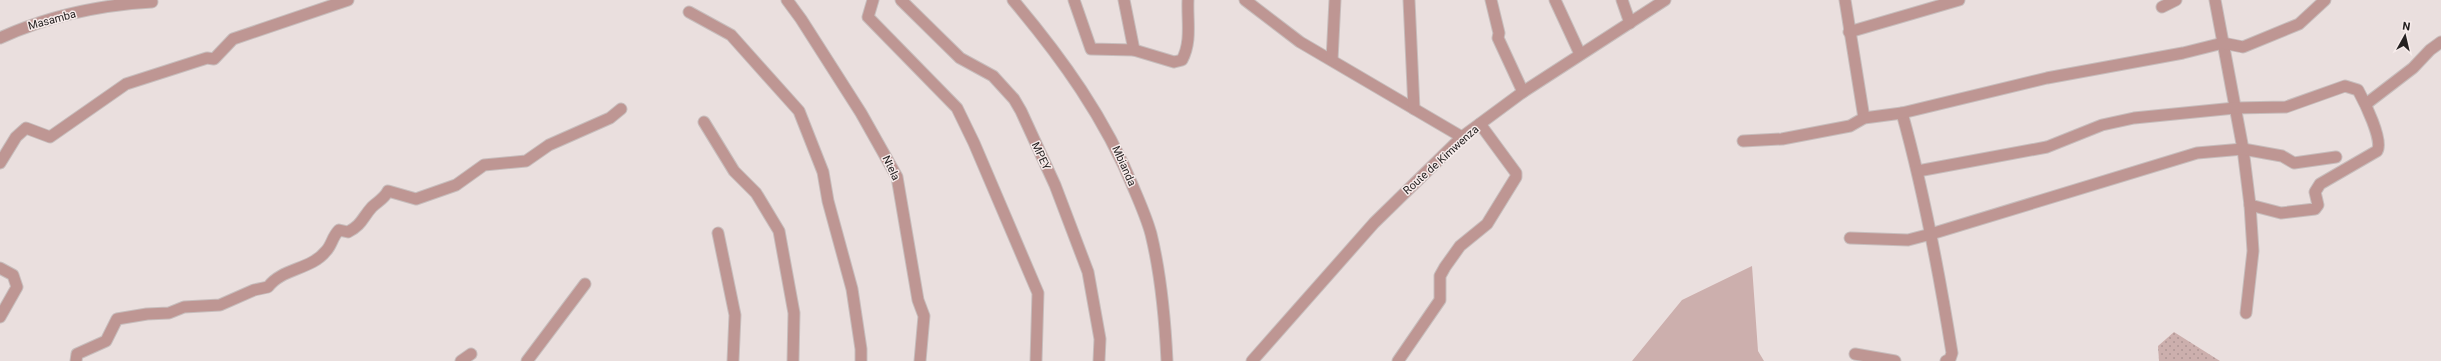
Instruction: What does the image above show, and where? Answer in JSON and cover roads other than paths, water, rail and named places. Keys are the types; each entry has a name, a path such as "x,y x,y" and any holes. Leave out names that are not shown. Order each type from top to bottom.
{"street":[{"path":"0,163 16,137 26,128 50,137 126,84 207,58 214,59 233,39 348,0"},
{"name":"Ntela","path":"787,0 801,19 861,113 897,177 918,300 924,316 920,361"},
{"path":"872,0 868,17 957,108 974,143 1038,293 1036,361"},
{"name":"MPEY","path":"901,0 960,58 993,76 1014,99 1021,111 1055,185 1088,272 1100,339 1099,361"},
{"name":"Mbianda","path":"1013,0 1075,79 1101,119 1122,160 1151,233 1158,272 1166,361"},
{"path":"1074,0 1091,49 1134,50 1174,62 1182,60 1189,39 1188,0"},
{"path":"1124,0 1134,50"},
{"path":"1245,0 1260,5 1288,35 1462,137"},
{"path":"1332,60 1336,0"},
{"path":"1409,0 1414,108"},
{"path":"1491,0 1499,33 1498,38 1523,92"},
{"path":"1556,0 1580,54"},
{"path":"1622,0 1630,23"},
{"name":"Route de Kimwenza","path":"1252,361 1374,223 1462,137 1523,92 1665,0"},
{"path":"1845,0 1864,118"},
{"path":"1849,32 1959,0"},
{"path":"2162,7 2176,0"},
{"path":"2215,0 2243,149 2250,205 2253,251 2246,313"},
{"path":"1743,141 1782,139 1835,129 1853,125 1864,118 1902,113 2048,78 2183,53 2223,43 2243,47 2299,24 2324,0"},
{"name":"Masamba","path":"0,38 48,20 112,4 152,2"},
{"path":"689,12 731,35 799,111 824,172 828,201 852,290 861,349 861,361"},
{"path":"2366,104 2413,68 2441,42"},
{"path":"1918,171 2047,147 2102,125 2121,121 2165,114 2235,108 2286,107 2345,86 2358,90 2366,104 2379,148 2377,151 2320,184 2315,192 2318,208 2281,213 2250,205"},
{"path":"76,361 78,354 106,341 117,319 169,313 184,307 220,305 254,290 268,287 275,278 314,261 326,251 333,236 339,230 348,232 359,226 373,206 384,199 388,191 416,199 456,185 484,165 526,161 549,145 610,118 621,109"},
{"path":"1902,113 1918,171 1931,234 1952,353 1950,359 1946,361"},
{"path":"704,122 734,171 756,193 779,231 794,313 793,361"},
{"path":"1398,361 1440,300 1440,276 1445,267 1460,246 1487,224 1516,177 1516,173 1480,124"},
{"path":"1850,238 1908,240 2180,157 2243,149 2282,156 2294,163 2336,157"},
{"path":"718,233 735,315 733,361"},
{"path":"0,268 13,275 17,287 0,317"},
{"path":"527,361 585,284"},
{"path":"461,361 471,354"},
{"path":"1855,354 1895,361"}]}
